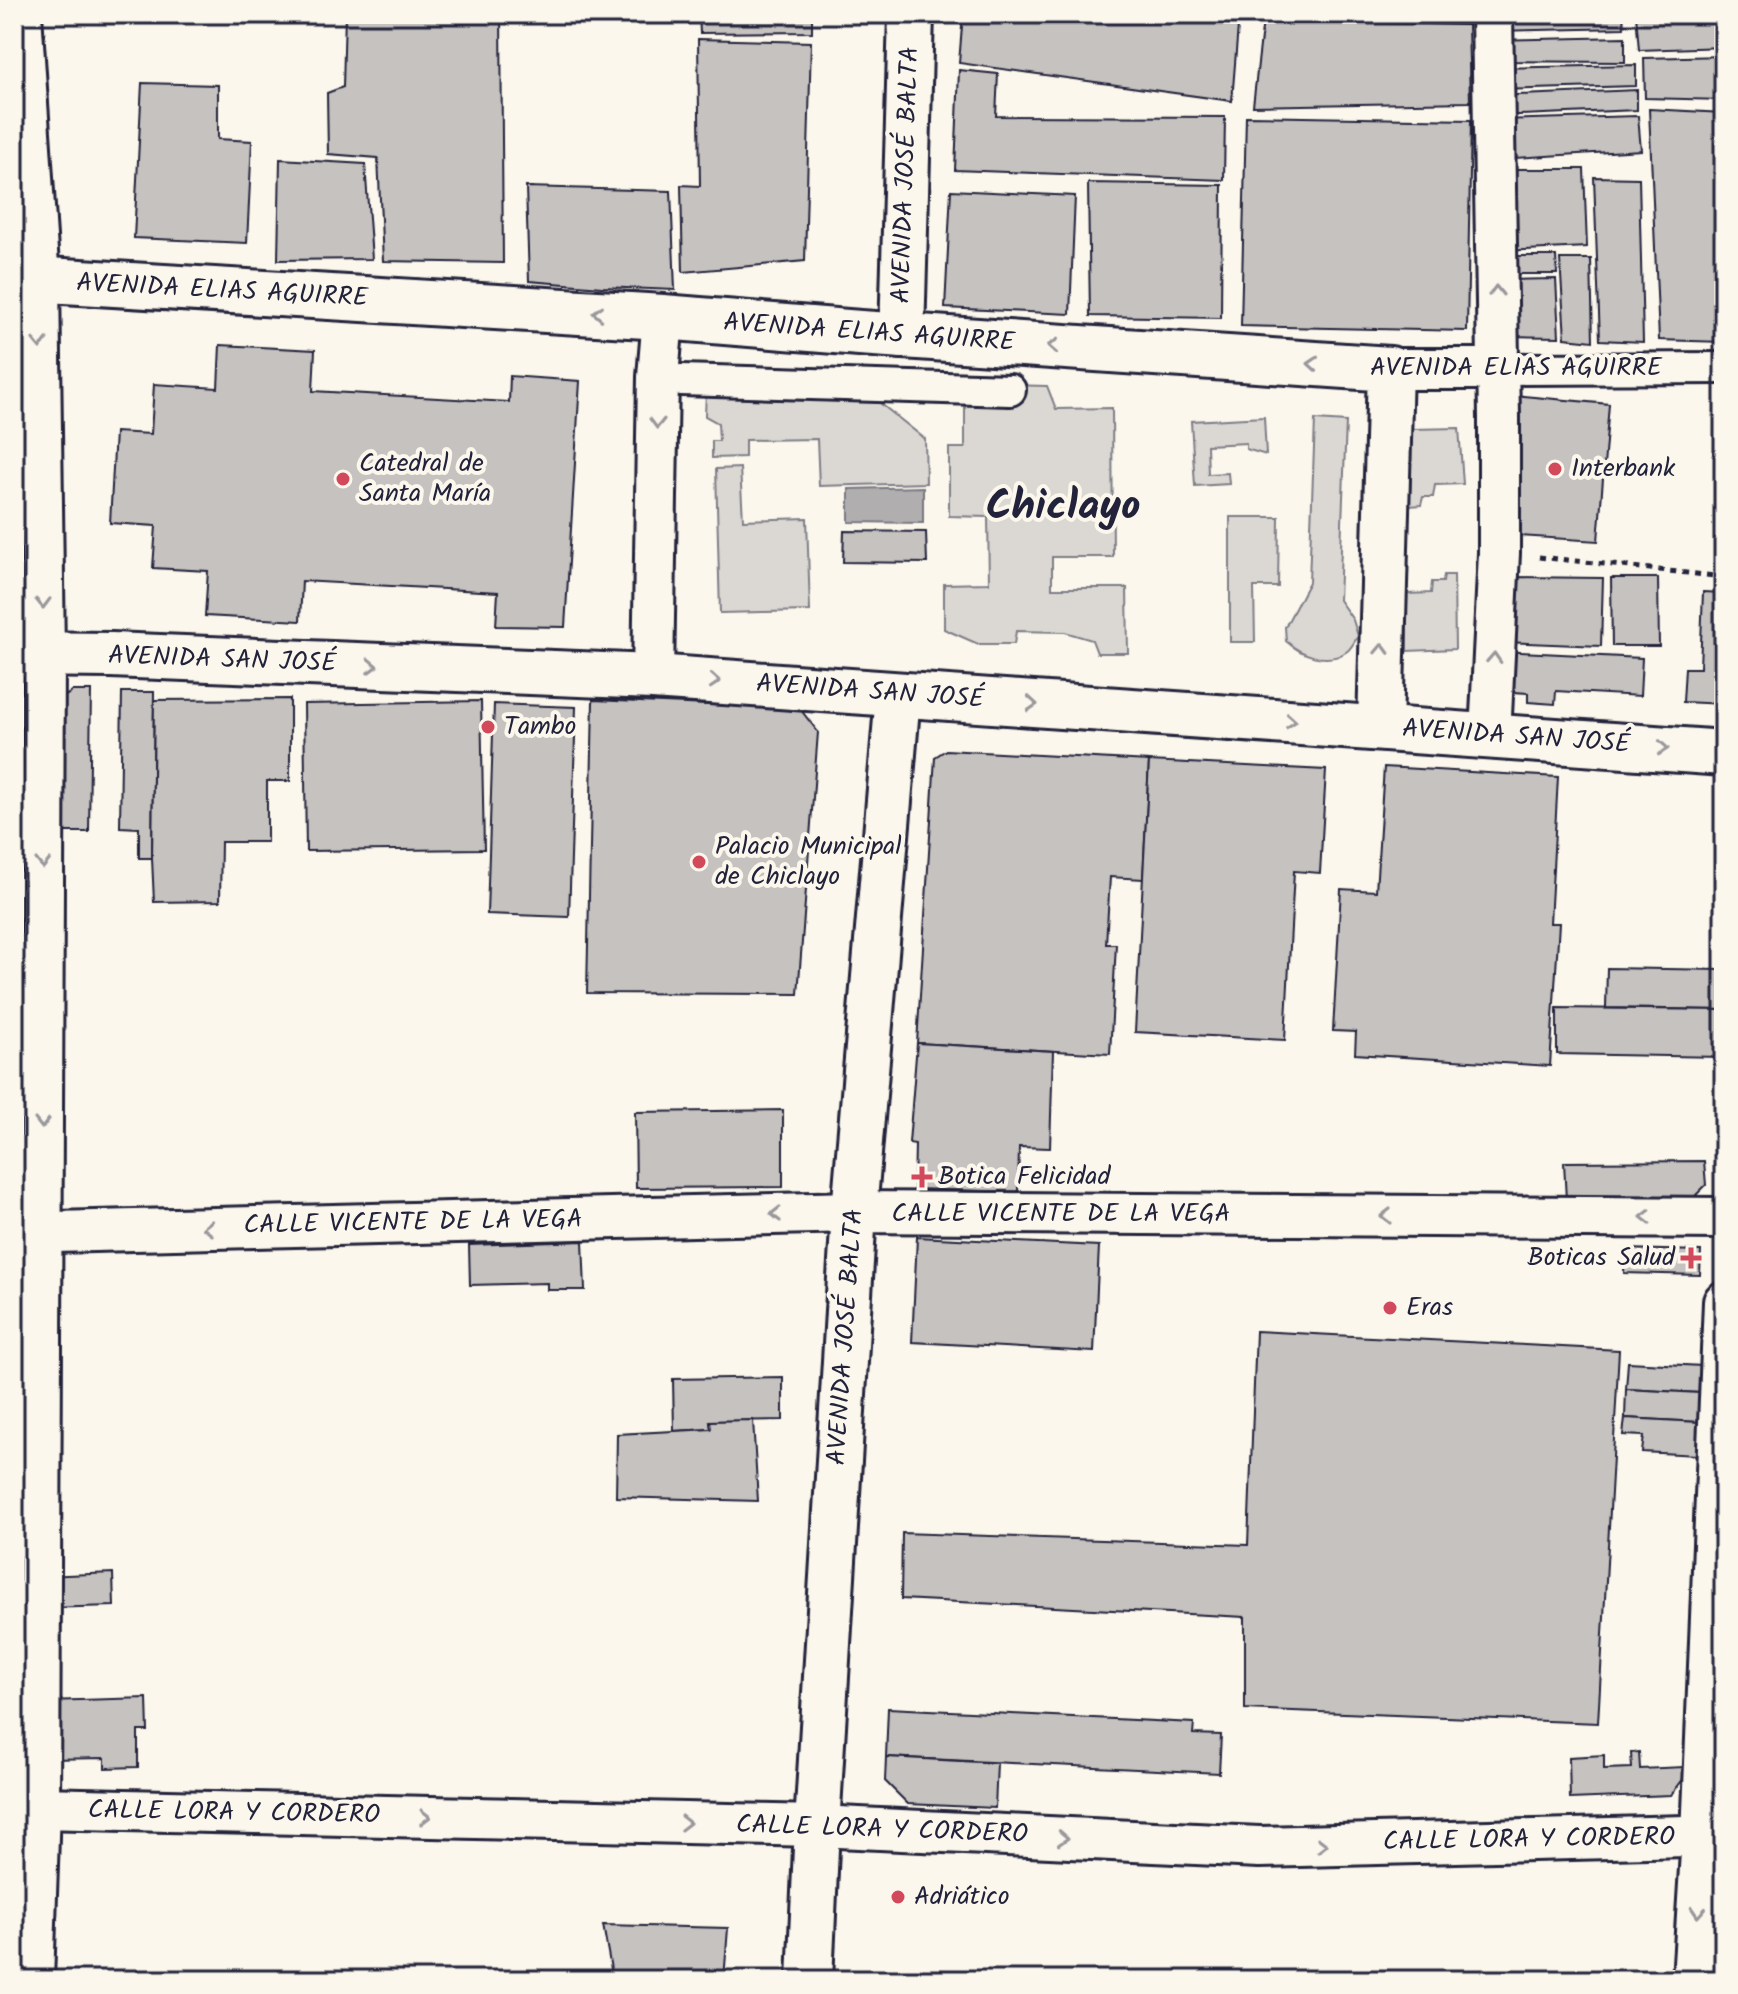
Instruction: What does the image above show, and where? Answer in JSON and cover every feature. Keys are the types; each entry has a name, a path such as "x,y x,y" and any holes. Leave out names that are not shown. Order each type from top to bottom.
{"main road":[{"name":"AVENIDA JOSÉ BALTA","path":"902,336 911,14"},
{"name":"AVENIDA ELIAS AGUIRRE","path":"27,280 663,317 1390,369"},
{"path":"1380,727 1390,369"},
{"name":"AVENIDA SAN JOSÉ","path":"29,654 653,677 1724,753"},
{"name":"AVENIDA JOSÉ BALTA","path":"810,1980 854,1212 898,695"}],"street":[{"path":"21,14 27,280 28,1232 39,1808 33,1980"},
{"path":"1490,736 1499,553 1492,14"},
{"path":"653,677 658,377 663,317"},
{"name":"AVENIDA ELIAS AGUIRRE","path":"1390,369 1724,368"},
{"path":"681,380 1010,390"},
{"name":"CALLE VICENTE DE LA VEGA","path":"28,1232 854,1212 1724,1218"},
{"path":"1693,1980 1713,1835 1724,1302"},
{"name":"CALLE LORA Y CORDERO","path":"39,1808 817,1826 1259,1847 1713,1835"}],"path":[{"path":"1499,553 1724,577"}],"shaded area":[{"path":"973,384 1047,386 1056,409 1112,408 1113,557 1052,557 1052,588 1127,588 1128,653 1097,653 1092,640 1065,632 1016,631 1014,644 978,644 944,629 944,584 989,583 988,517 949,516 949,448 965,448 965,392"},
{"path":"706,391 871,396 925,439 926,483 819,486 817,439 745,440 745,457 712,458 712,441 719,441 718,423 705,416"},
{"path":"1264,417 1266,455 1246,449 1246,443 1207,445 1208,474 1228,473 1229,484 1195,486 1191,421"},
{"path":"1315,420 1346,422 1339,600 1353,620 1358,636 1348,651 1331,658 1314,657 1292,646 1286,641 1285,627 1309,582"},
{"path":"1459,428 1463,484 1435,485 1433,497 1423,497 1421,505 1410,506 1412,429"},
{"path":"740,468 743,520 807,518 810,611 720,613 716,469"},
{"path":"923,487 923,523 849,522 849,489"},
{"path":"1230,517 1279,517 1278,587 1254,587 1255,642 1230,642"},
{"path":"1444,575 1454,575 1455,649 1407,651 1407,594 1431,593 1432,582 1443,582"}],"building":[{"path":"345,14 501,14 503,263 383,261 378,158 328,154 327,93 343,87"},
{"path":"699,14 812,14 812,32 700,33"},
{"path":"963,14 1239,14 1232,101 959,63"},
{"path":"1497,14 1623,14 1624,28 1498,31"},
{"path":"1636,14 1724,14 1724,47 1639,50"},
{"path":"1263,20 1468,25 1470,102 1253,106"},
{"path":"1625,37 1625,62 1496,61 1495,40"},
{"path":"698,39 811,42 805,261 683,272 681,185 700,186"},
{"path":"1724,56 1724,100 1645,98 1644,58"},
{"path":"1636,65 1636,86 1496,90 1495,68"},
{"path":"959,70 998,74 996,116 1225,117 1224,180 955,170"},
{"path":"142,83 218,85 218,139 252,141 247,243 134,238"},
{"path":"1637,90 1637,110 1497,116 1496,96"},
{"path":"1649,109 1724,113 1724,342 1659,340"},
{"path":"1246,116 1471,120 1467,331 1241,326"},
{"path":"1638,116 1641,150 1498,159 1497,120"},
{"path":"280,159 365,164 372,259 278,260"},
{"path":"1499,169 1584,169 1587,247 1503,251"},
{"path":"1594,177 1639,178 1643,342 1600,340"},
{"path":"1088,183 1222,185 1221,318 1090,316"},
{"path":"526,187 671,191 675,290 529,281"},
{"path":"951,190 1075,196 1070,314 945,308"},
{"path":"1515,256 1556,256 1557,274 1505,274"},
{"path":"1560,259 1591,259 1593,341 1565,338"},
{"path":"1556,279 1559,337 1503,336 1502,280"},
{"name":"Catedral de Santa María","path":"220,345 315,350 313,391 509,402 510,376 580,381 565,627 496,626 498,592 302,581 300,621 205,616 208,571 153,568 156,526 110,523 115,432 151,434 154,384 218,388"},
{"name":"Interbank","path":"1513,395 1609,404 1598,541 1502,535"},
{"path":"844,531 926,532 927,563 843,562"},
{"path":"1506,577 1603,578 1601,646 1504,642"},
{"path":"1611,578 1658,578 1659,646 1612,646"},
{"path":"1703,592 1724,593 1724,704 1683,702 1685,668 1700,668"},
{"path":"1501,651 1642,658 1640,696 1556,691 1555,704 1528,702 1528,693 1499,691"},
{"path":"72,691 91,691 89,832 55,832 56,704"},
{"path":"122,692 154,692 152,858 139,858 139,828 120,827"},
{"path":"290,699 290,781 267,781 267,842 221,842 220,901 154,902 154,700"},
{"name":"Palacio Municipal de Chiclayo","path":"593,700 800,709 818,732 798,994 587,993"},
{"path":"481,701 484,849 306,851 304,704"},
{"path":"494,704 576,707 569,917 487,914"},
{"path":"946,750 1149,761 1143,879 1110,877 1106,944 1116,944 1110,1054 917,1043 935,757"},
{"path":"1149,761 1326,770 1320,873 1294,871 1285,1040 1135,1032"},
{"path":"1384,767 1558,777 1550,923 1559,923 1550,1066 1355,1054 1356,1032 1333,1031 1341,889 1376,891"},
{"path":"1607,968 1724,970 1724,1010 1606,1008"},
{"path":"1557,1008 1723,1010 1722,1057 1557,1054"},
{"path":"917,1043 1053,1051 1050,1148 1019,1147 1018,1192 914,1189 915,1144 909,1143"},
{"path":"783,1110 783,1187 636,1188 635,1112"},
{"path":"1704,1161 1706,1185 1692,1199 1566,1200 1564,1162"},
{"path":"917,1237 1099,1246 1094,1352 912,1342"},
{"path":"583,1241 585,1290 547,1290 547,1283 470,1285 469,1245"},
{"path":"1625,1249 1701,1251 1700,1275 1624,1273"},
{"path":"1256,1331 1619,1350 1598,1723 1245,1709 1245,1617 901,1599 902,1533 1248,1545"},
{"path":"1628,1362 1702,1366 1700,1393 1626,1389"},
{"path":"783,1377 783,1420 710,1421 711,1429 674,1431 673,1379"},
{"path":"1626,1389 1700,1393 1699,1422 1625,1418"},
{"path":"1625,1418 1699,1422 1697,1455 1642,1452 1644,1436 1623,1435"},
{"path":"753,1420 758,1501 616,1497 617,1434 711,1429 710,1421"},
{"path":"113,1573 114,1606 45,1608 44,1576"},
{"path":"147,1698 148,1731 138,1731 138,1767 105,1768 105,1758 48,1759 46,1701"},
{"path":"888,1708 1194,1723 1193,1734 1221,1735 1219,1773 886,1757"},
{"path":"1639,1752 1640,1769 1684,1767 1684,1778 1671,1795 1570,1799 1569,1757 1604,1755 1604,1769 1632,1768 1631,1753"},
{"path":"886,1757 997,1763 995,1808 908,1804 885,1781"},
{"path":"1712,1847 1724,1848 1724,1980 1710,1980"},
{"path":"603,1925 728,1928 724,1980 613,1980"}],"place":[{"name":"Interbank","path":"1555,469"},
{"name":"Catedral de Santa María","path":"343,479"},
{"name":"Tambo","path":"488,727"},
{"name":"Palacio Municipal de Chiclayo","path":"699,862"},
{"name":"Botica Felicidad","path":"922,1177"},
{"name":"Boticas Salud","path":"1691,1258"},
{"name":"Eras","path":"1390,1308"},
{"name":"Adriático","path":"898,1897"}],"district":[{"name":"Chiclayo","path":"1063,507"}]}
